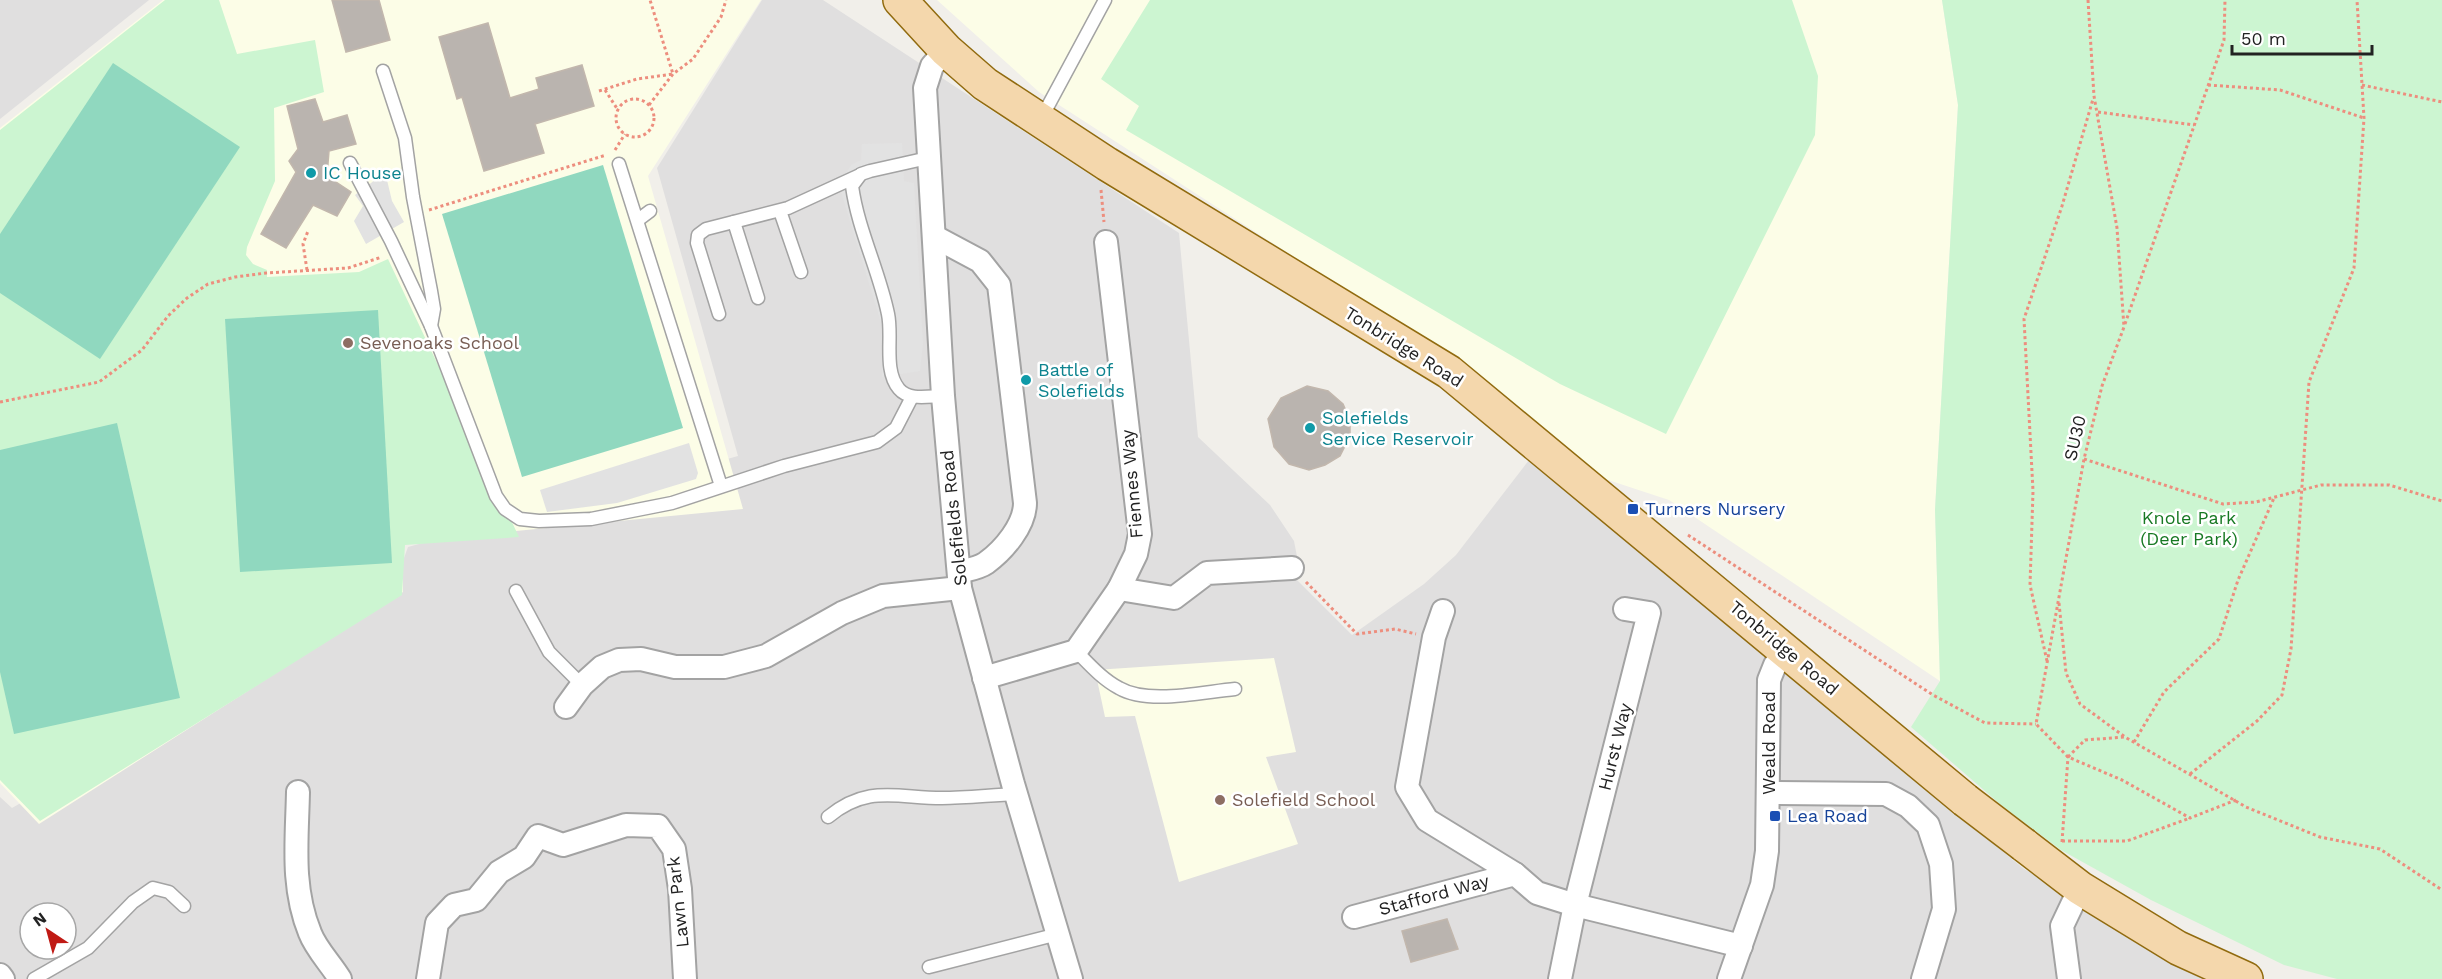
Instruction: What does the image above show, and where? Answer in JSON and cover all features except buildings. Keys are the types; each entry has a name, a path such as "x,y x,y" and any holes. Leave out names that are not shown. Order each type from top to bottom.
{"main road":[{"name":"Tonbridge Road","path":"900,0 946,50 985,84 1107,164 1449,372 1965,800 2070,881 2178,948 2246,979"}],"street":[{"name":"Solefields Road","path":"946,50 932,66 925,88 943,396 959,580 1016,794 1071,979"},
{"path":"566,707 582,685 602,667 620,660 641,659 675,667 724,667 766,656 842,613 883,596 959,580 985,564 1003,547 1025,514 1025,503 999,285 980,261 935,237"},
{"name":"Fiennes Way","path":"1076,651 1119,589 1136,554 1140,534 1106,242"},
{"path":"1119,589 1174,598 1207,573 1292,568"},
{"name":"Hurst Way","path":"1560,979 1575,905 1654,613 1625,609"},
{"path":"1443,611 1434,637 1407,787 1427,820 1515,874 1537,893 1575,905 1741,946"},
{"name":"Weald Road","path":"1729,979 1762,885 1767,852 1769,680 1775,665 1786,650"},
{"path":"984,678 1076,651"},
{"path":"298,792 296,877 299,901 311,935 340,979"},
{"path":"1769,793 1886,794 1908,806 1928,825 1941,864 1944,909 1923,979"},
{"name":"Lawn Park","path":"428,979 437,923 454,905 476,900 499,872 524,858 538,836 563,845 626,825 658,826 674,849 680,889 685,979"},
{"name":"Stafford Way","path":"1354,917 1515,874"},
{"path":"2068,979 2062,926 2070,881"},
{"path":"0,975 3,979"}],"lane":[{"path":"1041,120 1105,0"},
{"path":"383,71 405,138 413,197 434,309 430,326"},
{"path":"719,314 697,243 698,235 706,229 780,211 861,174 928,158"},
{"path":"350,163 391,241 430,326 496,496 505,509 520,519 539,521 591,519 672,503 721,486 877,442 896,428 912,397"},
{"path":"619,164 721,486"},
{"path":"861,174 852,186 888,314 892,373 900,390 912,397 943,396"},
{"path":"638,220 650,211"},
{"path":"780,211 801,272"},
{"path":"734,222 758,298"},
{"path":"516,591 549,652 582,685"},
{"path":"1076,651 1104,678 1134,695 1153,696 1235,689"},
{"path":"828,817 856,801 888,794 941,798 1016,794"},
{"path":"34,979 88,948 133,902 153,888 169,892 184,906"},
{"path":"929,967 1058,934"}],"path":[{"path":"650,0 673,74"},
{"path":"649,105 673,74 693,59 721,17 726,0"},
{"name":"SU30","path":"2036,724 2084,459 2102,386 2124,327 2117,228 2094,96 2088,0"},
{"path":"2124,327 2224,40 2226,0"},
{"path":"2190,774 2257,721 2282,695 2291,649 2309,382 2354,268 2364,118 2357,0"},
{"path":"600,91 637,79 673,74"},
{"path":"2208,85 2280,90 2364,118"},
{"path":"2362,85 2442,102"},
{"path":"605,90 618,110"},
{"path":"2047,663 2030,585 2033,491 2024,319 2062,206 2094,96"},
{"path":"632,100 642,101 649,105 654,118 651,129 636,137 625,134 616,121 618,110 632,100"},
{"path":"2097,112 2194,125"},
{"path":"430,209 604,156 615,151 625,134"},
{"path":"1106,242 1100,183 1107,164"},
{"path":"307,270 303,244 308,231"},
{"path":"0,402 99,382 142,350 168,316 187,298 208,284 235,277 348,268 389,254"},
{"path":"2084,459 2223,504 2256,502 2321,485 2389,485 2442,501"},
{"path":"2134,742 2164,692 2219,639 2238,580 2275,498"},
{"path":"1680,529 1933,695 1985,723 2036,724 2068,757 2122,780 2190,818"},
{"path":"1292,568 1357,634 1395,629 1434,637"},
{"path":"2058,598 2066,673 2080,704 2134,742 2236,800 2320,837 2380,849 2442,890"},
{"path":"2070,881 2062,841 2068,757 2085,740 2126,737"},
{"path":"2062,841 2127,841 2236,800"}],"shaded area":[{"path":"0,0 149,0 0,119"},
{"name":"Sevenoaks School","path":"163,0 761,0 648,176 743,509 403,542 403,592 39,824 0,783 0,128"},
{"path":"762,0 823,0 1179,233 1198,437 1270,505 1294,541 1300,572 1296,579 1352,635 1424,584 1456,555 1529,460 2024,869 2223,979 0,979 0,797 12,808 393,588 408,547 738,456 657,168"},
{"path":"937,0 1942,0 1958,105 1935,510 1940,681 1669,500 1596,476 1455,361 1039,92"},
{"path":"902,143 904,181 914,183 923,344 920,371 882,377 882,326 841,192 843,177 851,165 861,160 862,144"},
{"path":"375,180 387,180 392,201 404,222 366,244 354,221 363,206 355,195"},
{"path":"689,443 698,473 696,479 617,503 547,512 540,490"},
{"name":"Solefield School","path":"1274,658 1296,752 1266,757 1298,844 1179,882 1135,716 1105,717 1095,670"}],"green space":[{"path":"165,0 219,0 237,54 315,40 324,92 274,108 275,181 247,247 246,255 253,264 267,270 267,277 359,272 388,259 519,537 405,545 402,595 40,821 0,780 0,130"},
{"path":"1150,0 1792,0 1818,76 1815,135 1666,434 1560,384 1126,130 1139,106 1101,79"},
{"name":"Knole Park (Deer Park)","path":"1942,0 2442,0 2442,979 2337,979 2284,965 2151,900 2061,850 2000,804 1911,727 1940,681 1935,510 1958,105"},
{"path":"113,63 240,147 100,359 0,293 0,234"},
{"path":"603,165 683,428 522,477 442,214"},
{"path":"378,310 392,563 240,572 225,319"},
{"path":"117,423 180,698 14,734 0,672 0,450"}],"place":[{"name":"IC House","path":"311,173"},
{"name":"Sevenoaks School","path":"348,343"},
{"name":"Battle of Solefields","path":"1026,380"},
{"name":"Solefields Service Reservoir","path":"1310,428"},
{"name":"Turners Nursery","path":"1633,509"},
{"name":"Solefield School","path":"1220,800"},
{"name":"Lea Road","path":"1775,816"}]}
